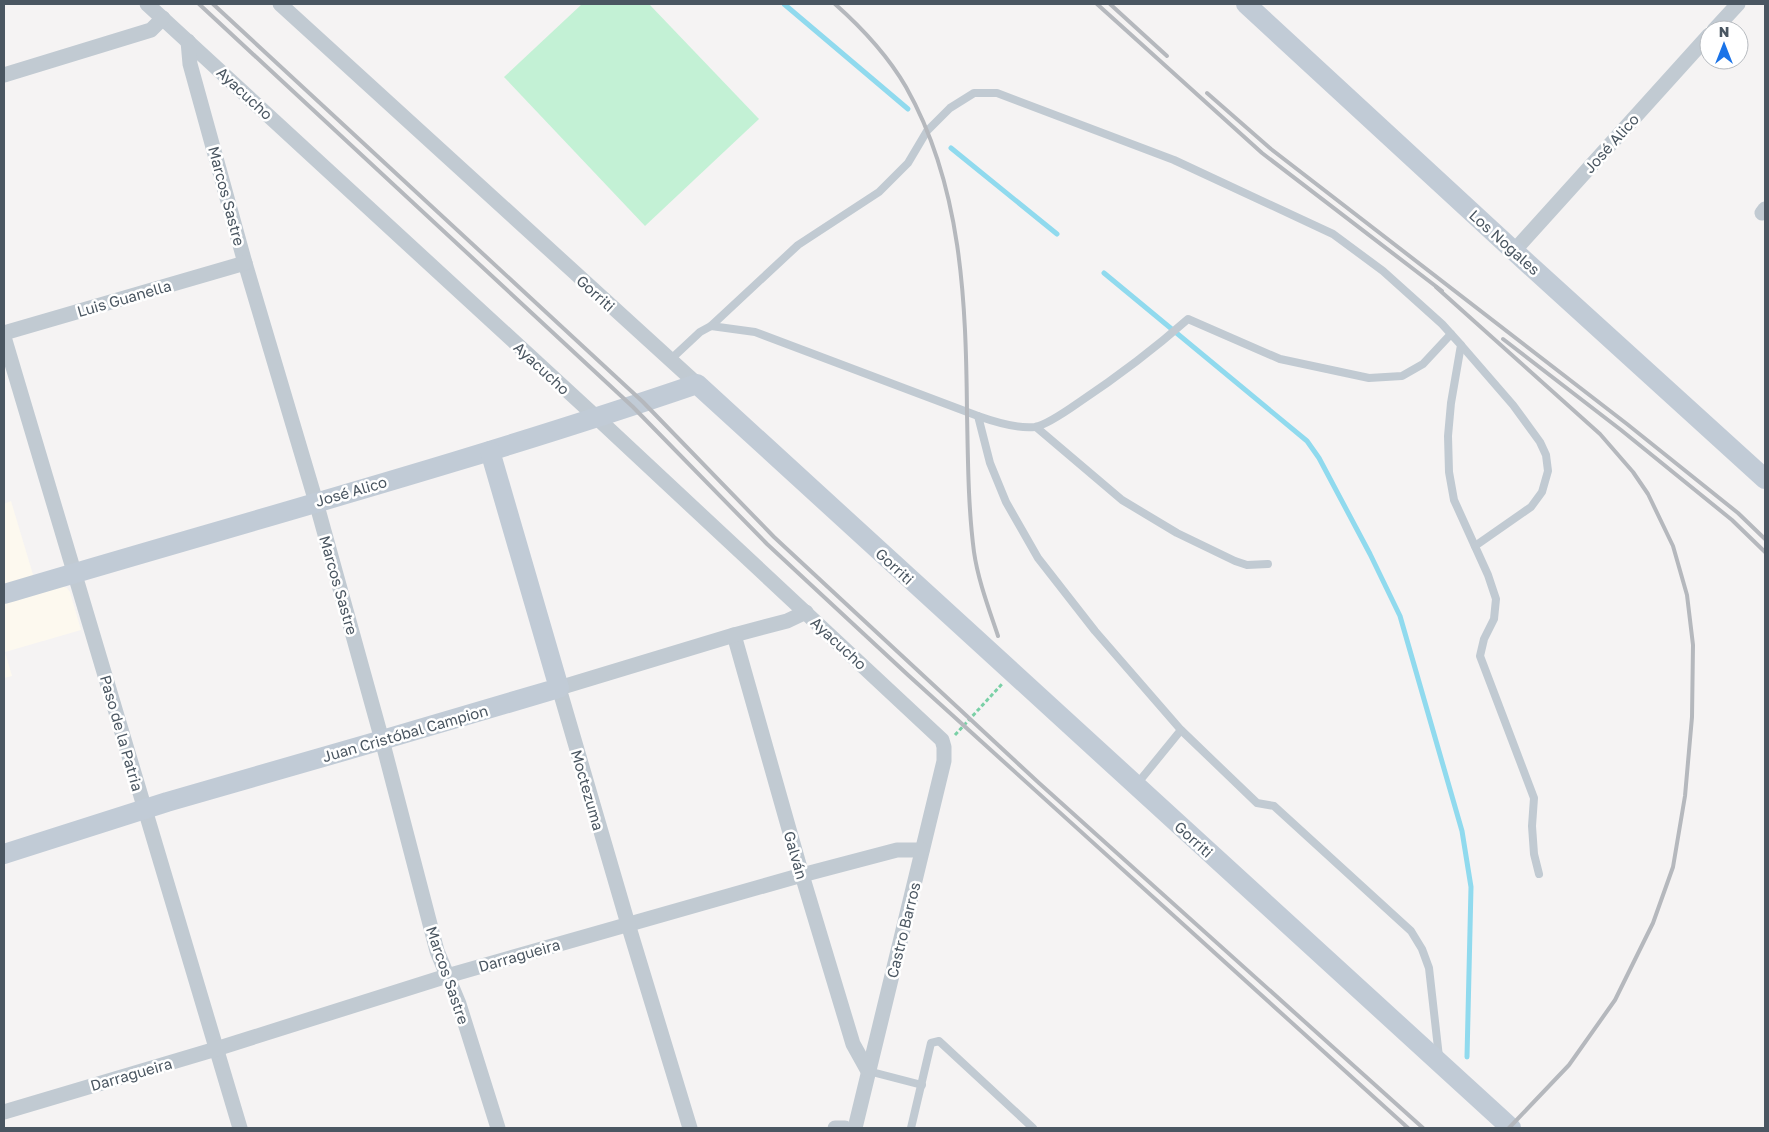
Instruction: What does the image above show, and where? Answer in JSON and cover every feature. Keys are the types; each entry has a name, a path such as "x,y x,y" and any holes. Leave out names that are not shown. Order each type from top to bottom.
{"street":[{"name":"Ayacucho","path":"146,4 188,40 936,733 942,740 944,747"},
{"name":"Gorriti","path":"280,4 1511,1128"},
{"name":"Los Nogales","path":"1246,4 1765,479"},
{"path":"1723,20 1738,4"},
{"path":"4,75 151,30 163,18"},
{"name":"Marcos Sastre","path":"188,40 190,64 245,263 316,502 382,740 437,951 459,1004 498,1128"},
{"name":"José Alico","path":"1514,251 1699,46"},
{"name":"Luis Guanella","path":"4,333 245,263"},
{"name":"Paso de la Patria","path":"4,337 240,1128"},
{"name":"José Alico","path":"4,594 490,451 633,407 697,384"},
{"name":"Moctezuma","path":"490,451 558,688 690,1128"},
{"name":"Juan Cristóbal Campion","path":"4,854 167,802 787,621 806,612"},
{"name":"Galván","path":"734,635 802,875 853,1044 868,1070"},
{"name":"Castro Barros","path":"855,1128 944,761 944,747"},
{"name":"Darragueira","path":"4,1112 216,1049 447,976 628,924 897,850 922,850"},
{"path":"835,1128 845,1128"}],"lane":[{"path":"670,360 700,332 711,326 798,245 880,192 908,163 927,131 950,108 974,93 997,93 1174,160 1333,234 1383,271 1451,334 1513,405 1540,442 1546,455 1548,471 1542,492 1531,507 1475,546"},
{"path":"711,326 754,332 996,422 1036,427 1063,414 1138,362 1188,319 1280,359 1370,378 1402,376 1424,364 1451,334"},
{"path":"1461,345 1451,403 1448,436 1449,472 1454,500 1475,546 1496,600 1494,619 1484,639 1480,656 1534,798 1532,826 1534,854 1539,874"},
{"path":"978,416 990,463 1006,502 1038,558 1095,631 1181,730 1257,803 1274,806 1411,931 1422,949 1429,968 1439,1063"},
{"path":"1036,427 1122,500 1177,533 1246,565 1268,564"},
{"path":"1136,785 1181,730"},
{"path":"911,1128 930,1043 939,1041 1033,1128"},
{"path":"868,1070 922,1085"}],"path":[{"path":"944,747 1012,673"}],"shaded area":[{"path":"11,501 34,578 4,587 4,504"},
{"path":"61,586 67,588 70,592 81,630 5,652 12,676 4,678 4,602"}],"green space":[{"path":"582,4 649,4 759,119 645,226 504,77"}],"waterway":[{"path":"784,4 908,109"},
{"path":"951,148 1057,234"},
{"path":"1104,273 1307,441 1319,458 1370,554 1400,616 1462,831 1471,887 1467,1057"}],"railway":[{"path":"199,4 633,407 767,544 908,675 1408,1128"},
{"path":"213,4 643,402 774,537 1039,783 1423,1128"},
{"path":"835,4 874,42 906,87 925,125 939,164 950,204 957,245 965,329 972,535 978,573 998,636"},
{"path":"1097,4 1262,153 1442,291"},
{"path":"1110,4 1167,56"},
{"path":"1207,93 1271,149 1627,424 1738,513 1765,539"},
{"path":"1436,287 1600,434 1633,472 1648,494 1673,546 1687,595 1693,645 1692,717 1685,796 1673,867 1653,923 1615,1000 1569,1065 1509,1128"},
{"path":"1503,339 1621,430 1732,520 1765,552"}]}
